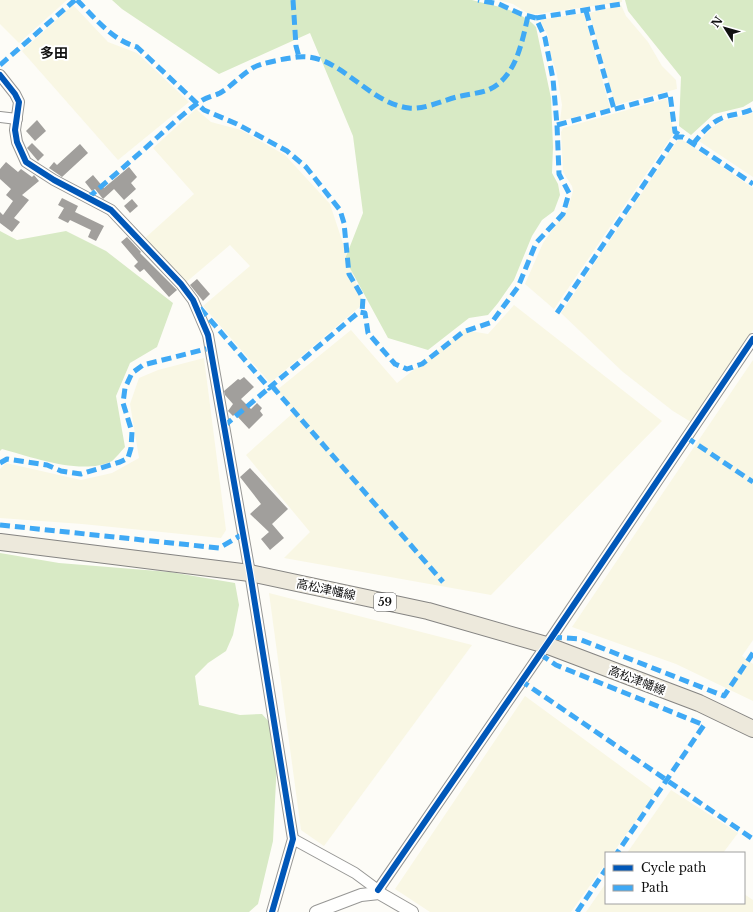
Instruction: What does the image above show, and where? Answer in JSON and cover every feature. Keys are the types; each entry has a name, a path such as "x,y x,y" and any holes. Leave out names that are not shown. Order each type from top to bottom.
{"main road":[{"name":"高松津幡線","path":"0,542 250,573 428,611 546,645 699,703 753,729"}],"street":[{"path":"0,76 15,94 19,102 15,130 17,142 26,162 54,180 111,210 181,284 193,300 208,335 250,573 293,839 272,912"},
{"path":"0,117 17,119"},
{"path":"316,912 361,895 379,892 753,339"},
{"path":"293,839 355,873 379,892 412,912"}],"shaded area":[{"path":"0,0 67,0 19,43 0,24"},
{"path":"498,0 622,0 622,2 537,14 527,13 513,4"},
{"path":"73,5 108,42 137,53 189,102 118,160 22,51"},
{"path":"621,5 626,16 648,42 662,66 676,80 677,89 615,105 589,13"},
{"path":"584,13 610,108 560,121 562,105 557,75 551,56 548,36 540,20"},
{"path":"666,99 668,102 674,133 554,309 525,284 543,243 568,208 573,191 572,186 563,172 561,132 563,128"},
{"path":"196,109 211,122 241,130 285,155 330,204 363,304 270,383 203,306 250,266 230,245 184,284 144,239 194,194 153,148"},
{"path":"753,113 753,177 699,141 713,127 723,121"},
{"path":"681,139 753,188 753,330 691,422 673,411 623,372 561,313 677,141"},
{"path":"514,305 662,421 491,595 284,558 310,532 246,455 293,413 277,390 351,330 397,383 464,330 488,334"},
{"path":"204,358 226,530 221,538 82,524 0,518 0,469 6,463 81,480 112,473 139,458 130,404 139,378 158,370"},
{"path":"753,360 753,640 742,656 753,664 753,701 676,664 572,627"},
{"path":"269,593 472,645 324,846 301,830"},
{"path":"525,696 656,792 614,852 605,852 605,864 571,912 430,912 395,889"},
{"path":"671,790 738,833 724,852 628,852"},
{"path":"605,884 605,904 745,904 745,895 753,900 753,912 586,912"}],"green space":[{"path":"112,0 472,0 498,6 514,12 529,21 536,27 551,98 553,147 552,173 558,184 560,195 554,211 542,220 532,236 514,280 498,303 488,315 469,318 428,350 388,338 345,259 363,213 353,136 310,33 219,74 122,9"},
{"path":"625,0 753,0 753,101 743,107 714,114 691,135 679,126 681,77 628,11"},
{"path":"0,231 17,240 66,231 106,251 173,303 157,347 130,363 116,396 125,447 112,461 86,467 72,466 57,464 2,449 0,451"},
{"path":"0,553 59,563 170,572 235,583 239,605 233,635 226,651 208,663 195,676 199,705 240,715 262,714 271,724 277,761 273,841 258,904 249,912 0,912"}],"building":[{"path":"37,120 46,131 35,141 26,131"},
{"path":"32,143 44,155 38,161 27,148"},
{"path":"80,144 88,153 62,177 49,168 54,162 57,165"},
{"path":"6,162 18,172 21,169 32,177 34,175 39,181 22,195 29,200 14,218 20,222 12,232 0,223 0,212 3,215 13,201 6,195 11,189 0,179 0,169"},
{"path":"129,167 137,177 131,183 136,189 124,200 114,189 103,199 95,189 92,191 85,182 93,175 104,188"},
{"path":"62,198 78,206 75,212 104,226 96,241 88,237 91,230 70,220 68,223 58,218 64,208 58,205"},
{"path":"132,199 138,206 130,213 124,206"},
{"path":"127,237 141,252 140,253 177,290 169,297 144,269 140,272 134,266 138,262 121,242"},
{"path":"197,279 210,294 203,301 190,285"},
{"path":"244,377 254,387 241,399 251,409 257,403 262,408 260,411 263,415 249,429 235,414 233,416 228,411 233,404 225,395 224,391 238,379 240,380"},
{"path":"250,468 288,509 272,524 284,538 270,550 261,539 269,532 250,514 261,504 240,477"}],"marked path":[{"path":"0,65 75,0"},
{"path":"77,0 104,28 128,44 137,47 204,110 237,124 287,151 306,167 340,210 344,223 349,274 363,298 362,313"},
{"path":"293,0 296,46 299,57"},
{"path":"200,308 269,388 359,312 365,313 368,333 395,364 407,369 422,364 463,332 492,322 518,287 536,243 563,214 569,193 559,174 553,79 545,38 536,18 521,14 499,4 478,0"},
{"path":"536,18 621,4"},
{"path":"586,11 614,109"},
{"path":"88,198 191,108 203,100 218,94 255,67 288,58 313,58 326,62 380,97 394,104 409,108 422,107 455,97 485,91 498,84 505,77 516,58 528,16"},
{"path":"557,125 670,94 675,132 683,137"},
{"path":"693,144 706,129 718,120 753,109"},
{"path":"557,313 676,137 683,137 753,184"},
{"path":"0,463 7,459 47,465 61,471 81,474 120,462 128,458 131,448 132,432 123,403 125,388 132,373 143,365 210,348"},
{"path":"272,386 443,582"},
{"path":"224,426 269,388"},
{"path":"686,437 753,482"},
{"path":"0,525 219,548 243,534"},
{"path":"552,637 579,639 724,696 753,653"},
{"path":"540,654 556,665 704,725 618,852"},
{"path":"520,680 753,839"},
{"path":"577,912 605,870"}],"cycle path":[{"path":"0,75 15,94 19,102 15,130 17,142 26,162 54,180 111,210 181,284 193,300 208,335 250,573 293,839 272,912"},
{"path":"378,890 552,637 753,339"}],"district":[{"name":"多田","path":"54,53"}]}
